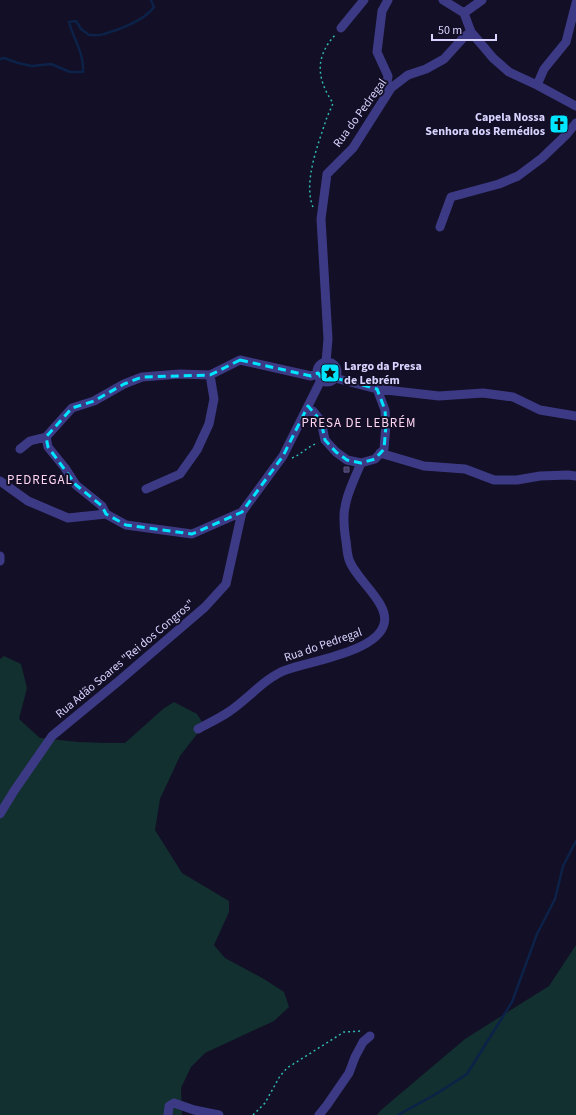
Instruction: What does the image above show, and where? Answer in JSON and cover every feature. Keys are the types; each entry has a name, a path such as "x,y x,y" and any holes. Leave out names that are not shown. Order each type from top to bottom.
{"street":[{"path":"341,28 364,0"},
{"path":"385,97 388,76 376,52 382,11 388,0"},
{"path":"443,0 464,13 471,32 493,58 509,72 576,106"},
{"path":"464,13 482,0"},
{"path":"537,85 544,69 566,42 576,2"},
{"name":"Rua do Pedregal","path":"326,362 328,339 321,219 327,174 352,148 391,88 408,75 426,69 444,59 464,37 471,32"},
{"path":"440,227 451,197 500,184 518,176 542,158 567,134 576,123"},
{"path":"20,449 30,441 46,437 72,408 94,401 124,384 142,377 180,374 210,375 240,360 311,376 319,376 327,382 335,378 376,389 439,396 483,393 513,397 540,410 576,416"},
{"path":"46,437 48,447 66,468 76,485 102,506 106,514 126,525 192,534 242,512 283,456 305,412 319,376 320,365 326,362 332,364 336,368 335,378"},
{"path":"146,489 180,474 197,450 209,424 214,399 210,375"},
{"path":"305,412 313,411 321,421 325,440 336,452 347,460 361,463 375,459 384,449 386,425 385,410 376,389"},
{"path":"380,453 424,466 465,470 494,480 517,480 547,476 576,476"},
{"name":"Rua do Pedregal","path":"198,729 230,712 275,675 285,670 362,646 374,640 380,633 385,623 384,615 380,605 366,584 354,571 349,561 344,520 351,488 361,463"},
{"path":"0,481 28,501 68,518 106,514"},
{"name":"Rua Adão Soares \"Rei dos Congros\"","path":"0,814 52,736 205,607 226,584 242,512"},
{"path":"0,556 0,561"},
{"path":"319,1115 349,1073 363,1042 370,1036"},
{"path":"168,1115 169,1106 174,1102 194,1110 219,1115"}],"path":[{"path":"321,219 311,202 310,188 312,169 317,148 333,103 328,96 320,78 320,67 326,48 341,28"},
{"path":"283,456 290,459 299,455 310,445 325,440"},
{"path":"253,1115 265,1103 286,1068 344,1032 368,1031 370,1032 370,1036"}],"highlighted area":[{"path":"240,360 311,376 318,373 324,381 335,378 377,389 385,410 386,425 384,449 375,459 361,463 347,460 336,452 325,440 321,421 308,406 283,456 242,512 192,534 126,525 106,514 102,506 76,485 48,447 46,437 72,408 94,401 124,384 142,377 210,375"}],"green space":[{"path":"4,656 21,664 27,688 19,719 40,738 79,742 125,743 163,709 174,702 197,714 204,725 180,756 160,799 155,830 182,873 229,901 229,912 214,945 225,958 264,979 284,992 289,1007 274,1021 205,1053 191,1067 181,1088 182,1115 0,1115 0,659"},
{"path":"576,945 576,1115 377,1115 465,1039 549,986"}],"building":[{"path":"344,467 349,467 349,472 344,472"}],"waterway":[{"path":"0,59 4,58 32,66 51,64 70,72 83,72 82,58 69,22 76,21 81,29 89,35 102,35 124,27 150,12 154,7 151,0"},
{"path":"398,1115 436,1094 467,1074 512,1002 537,934 555,899 563,866 576,841"}],"place":[{"name":"Capela Nossa Senhora dos Remédios","path":"559,124"},
{"name":"Largo da Presa de Lebrém","path":"330,373"}],"district":[{"name":"PRESA DE LEBRÉM","path":"359,423"},
{"name":"PEDREGAL","path":"40,480"}]}
